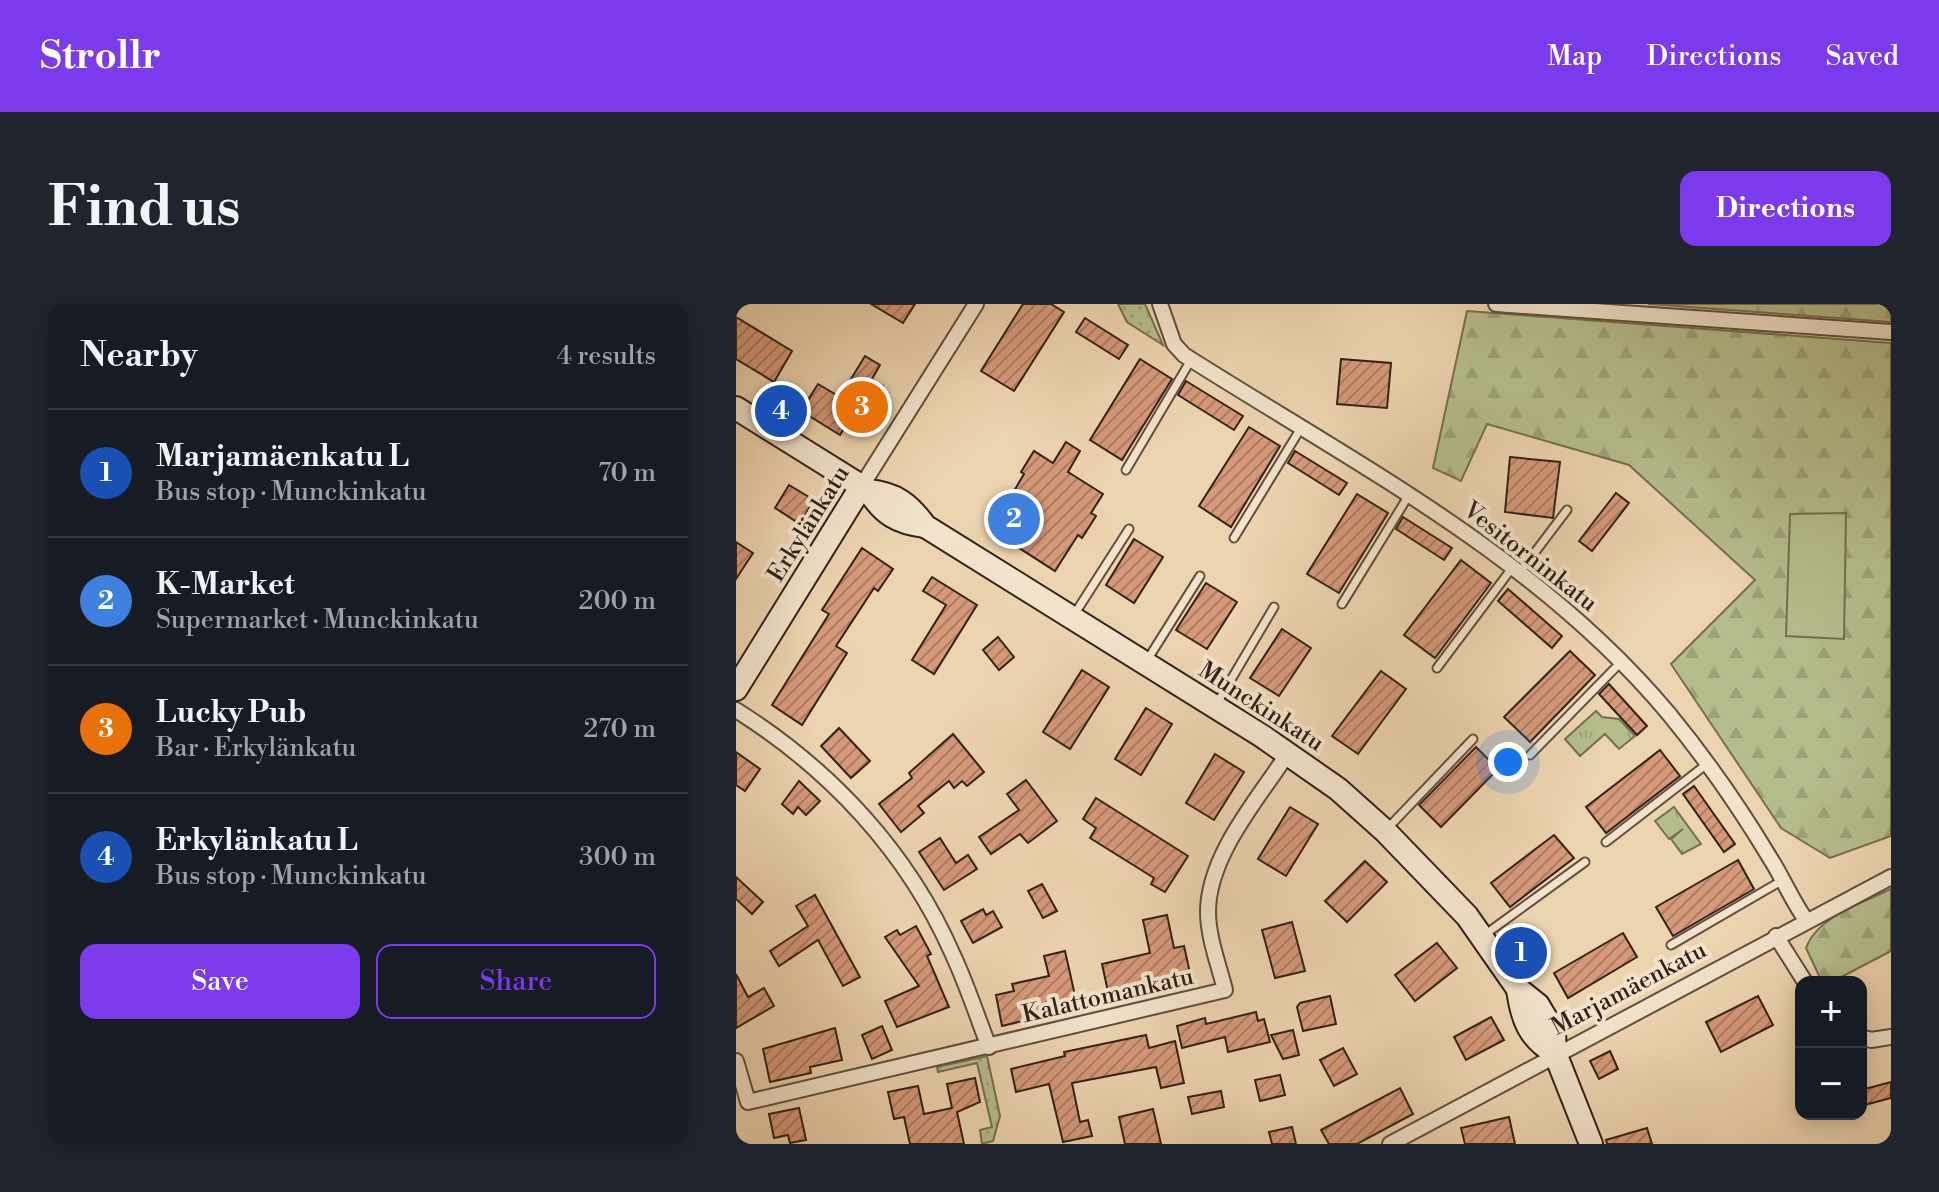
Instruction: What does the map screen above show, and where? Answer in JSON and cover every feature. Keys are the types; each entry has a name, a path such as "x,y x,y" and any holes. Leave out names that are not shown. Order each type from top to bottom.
{"main road":[{"name":"Munckinkatu","path":"736,408 865,489 891,494 912,507 925,526 1288,753 1338,789 1441,887 1482,936 1518,989 1538,1005 1554,1032 1555,1053 1591,1144"},
{"name":"Erkylänkatu","path":"736,689 865,489"}],"street":[{"name":"Erkylänkatu","path":"865,489 976,304"},
{"name":"Vesitorninkatu","path":"1160,304 1174,344 1191,360 1409,495 1517,569 1621,662 1669,714 1707,764 1806,920"},
{"path":"1496,304 1891,332"},
{"path":"736,710 813,765 872,824 926,901 948,944 989,1047"},
{"name":"Kalattomankatu","path":"736,1061 748,1102 1225,990 1208,915 1211,883 1235,836 1288,753"},
{"name":"Marjamäenkatu","path":"1390,1144 1555,1053 1891,877"},
{"path":"1776,936 1801,976"},
{"path":"1867,1037 1891,1037"}],"lane":[{"path":"1126,470 1191,360"},
{"path":"1234,538 1301,428"},
{"path":"1342,604 1409,495"},
{"path":"1437,668 1567,510"},
{"path":"1072,618 1129,529"},
{"path":"1145,663 1200,576"},
{"path":"1215,707 1274,607"},
{"path":"1530,755 1621,662"},
{"path":"1385,831 1473,739"},
{"path":"1606,842 1707,764"},
{"path":"1482,936 1585,862"},
{"path":"1671,945 1783,880"}],"green space":[{"path":"1118,304 1145,304 1163,345 1127,322"},
{"path":"1648,304 1891,304 1891,322"},
{"path":"1467,311 1891,343 1891,836 1830,858 1781,828 1671,664 1755,580 1629,465 1487,424 1461,481 1433,468"},
{"path":"1846,513 1844,639 1786,636 1790,514"},
{"path":"1596,711 1602,717 1619,719 1635,736 1619,749 1605,734 1580,756 1565,739"},
{"path":"1674,807 1701,844 1682,854 1671,839 1683,829 1669,839 1655,821"},
{"path":"1891,889 1891,951 1843,976 1819,976 1806,948 1820,928 1842,912"},
{"path":"987,1056 1000,1116 993,1141 982,1144 980,1130 992,1127 977,1063 938,1072 937,1067"}],"building":[{"path":"871,304 915,304 903,323"},
{"path":"1023,304 1051,304 1064,312 1014,391 981,371"},
{"path":"736,317 792,351 774,382 736,359"},
{"path":"1085,318 1128,345 1119,359 1076,332"},
{"path":"865,356 880,365 872,379 883,386 859,425 850,419 840,435 801,411 818,384 840,397"},
{"path":"1140,359 1172,379 1122,460 1090,440"},
{"path":"1341,359 1391,363 1387,408 1337,404"},
{"path":"1186,381 1243,416 1234,430 1178,395"},
{"path":"1249,427 1280,446 1231,527 1199,506"},
{"path":"1066,442 1080,451 1068,472 1103,494 1091,513 1096,516 1082,538 1078,535 1055,571 991,530 1034,451 1053,463"},
{"path":"1295,451 1347,483 1339,495 1288,463"},
{"path":"1510,457 1560,462 1553,518 1505,512"},
{"path":"789,485 814,500 800,524 775,508"},
{"path":"1616,493 1629,503 1592,551 1579,541"},
{"path":"1357,494 1388,513 1339,593 1307,574"},
{"path":"1403,517 1452,548 1444,560 1396,529"},
{"path":"1134,539 1163,557 1134,603 1106,585"},
{"path":"736,542 753,553 736,579"},
{"path":"862,548 893,569 878,591 874,588 836,646 847,653 802,725 772,705 829,614 822,610"},
{"path":"1461,560 1491,583 1435,658 1404,635"},
{"path":"932,577 977,605 934,674 912,660 946,605 923,591"},
{"path":"1206,583 1237,602 1207,649 1176,630"},
{"path":"1508,589 1562,636 1552,648 1498,601"},
{"path":"1282,629 1311,648 1279,696 1250,678"},
{"path":"998,637 1014,657 999,670 983,650"},
{"path":"1570,651 1595,675 1530,742 1504,717"},
{"path":"1082,670 1109,687 1070,749 1043,732"},
{"path":"1381,671 1406,689 1358,754 1332,736"},
{"path":"1609,684 1647,726 1637,735 1599,694"},
{"path":"1146,708 1172,724 1141,775 1115,759"},
{"path":"839,728 870,761 851,778 821,746"},
{"path":"953,734 984,772 967,786 962,781 954,788 949,781 918,806 924,813 901,832 879,804 912,778 909,773"},
{"path":"1476,747 1498,769 1441,827 1419,805"},
{"path":"1660,750 1680,776 1606,833 1586,807"},
{"path":"736,752 760,769 745,791 736,785"},
{"path":"1215,754 1244,772 1214,820 1186,803"},
{"path":"1026,780 1057,821 1028,843 1020,834 991,854 979,837 1019,810 1007,794"},
{"path":"799,781 820,801 806,815 798,807 793,814 782,804"},
{"path":"1694,786 1735,844 1724,852 1683,794"},
{"path":"1096,798 1188,856 1165,892 1151,884 1154,878 1090,838 1096,828 1083,819"},
{"path":"1290,807 1318,824 1286,876 1258,859"},
{"path":"1554,835 1574,858 1510,907 1491,883"},
{"path":"940,838 956,863 968,855 977,869 944,890 919,852"},
{"path":"1738,860 1754,889 1673,936 1656,907"},
{"path":"1365,861 1387,882 1347,922 1325,901"},
{"path":"736,877 763,902 752,914 736,899"},
{"path":"1042,884 1057,911 1043,918 1028,891"},
{"path":"815,895 860,977 843,986 818,940 779,966 770,951 808,926 796,906"},
{"path":"983,909 986,915 993,911 1002,927 973,943 961,921"},
{"path":"1167,915 1174,948 1184,946 1192,982 1110,1001 1102,964 1150,953 1143,920"},
{"path":"1292,922 1305,971 1275,978 1262,930"},
{"path":"916,926 931,954 927,956 949,1007 897,1027 885,1001 919,986 885,937 897,930 900,935"},
{"path":"1623,933 1637,957 1568,998 1554,973"},
{"path":"1437,943 1457,968 1415,1001 1395,975"},
{"path":"1065,951 1076,1000 1041,1007 1043,1016 1002,1026 996,995 1014,991 1012,984 1049,976 1044,956"},
{"path":"736,974 748,997 764,988 774,1006 736,1028"},
{"path":"1330,996 1336,1024 1303,1031 1297,1007 1300,1003"},
{"path":"1758,996 1773,1025 1721,1052 1706,1022"},
{"path":"1256,1012 1258,1021 1264,1019 1270,1042 1228,1052 1225,1037 1182,1048 1177,1026 1205,1018 1206,1024"},
{"path":"1491,1017 1504,1040 1466,1060 1454,1037"},
{"path":"882,1026 892,1050 872,1059 862,1035"},
{"path":"835,1028 842,1060 810,1067 811,1073 770,1082 763,1049"},
{"path":"1293,1030 1299,1055 1283,1059 1271,1035"},
{"path":"1146,1035 1149,1048 1175,1041 1184,1083 1161,1088 1156,1067 1072,1083 1080,1122 1088,1120 1092,1136 1063,1142 1049,1084 1016,1092 1011,1069 1065,1056 1064,1052"},
{"path":"1343,1048 1357,1074 1334,1086 1320,1060"},
{"path":"1610,1051 1618,1069 1599,1079 1590,1061"},
{"path":"1280,1075 1285,1095 1260,1101 1255,1080"},
{"path":"975,1078 980,1102 957,1112 964,1144 910,1144 904,1117 894,1119 888,1092 918,1086 924,1114 952,1108 947,1084"},
{"path":"1891,1082 1891,1098 1867,1104 1867,1088"},
{"path":"1400,1088 1413,1114 1357,1144 1329,1144 1321,1130"},
{"path":"1221,1091 1224,1107 1192,1114 1188,1097"},
{"path":"799,1108 806,1140 790,1143 788,1135 774,1138 769,1114"},
{"path":"1153,1109 1161,1144 1125,1144 1119,1117"},
{"path":"1509,1117 1515,1144 1465,1144 1461,1128"},
{"path":"1292,1127 1296,1144 1272,1144 1269,1132"},
{"path":"1647,1128 1652,1144 1607,1144 1606,1140"}],"place":[{"name":"Lucky Pub","path":"862,407"},
{"name":"Erkylänkatu L","path":"781,411"},
{"name":"K-Market","path":"1014,519"},
{"name":"Marjamäenkatu L","path":"1521,953"}]}
